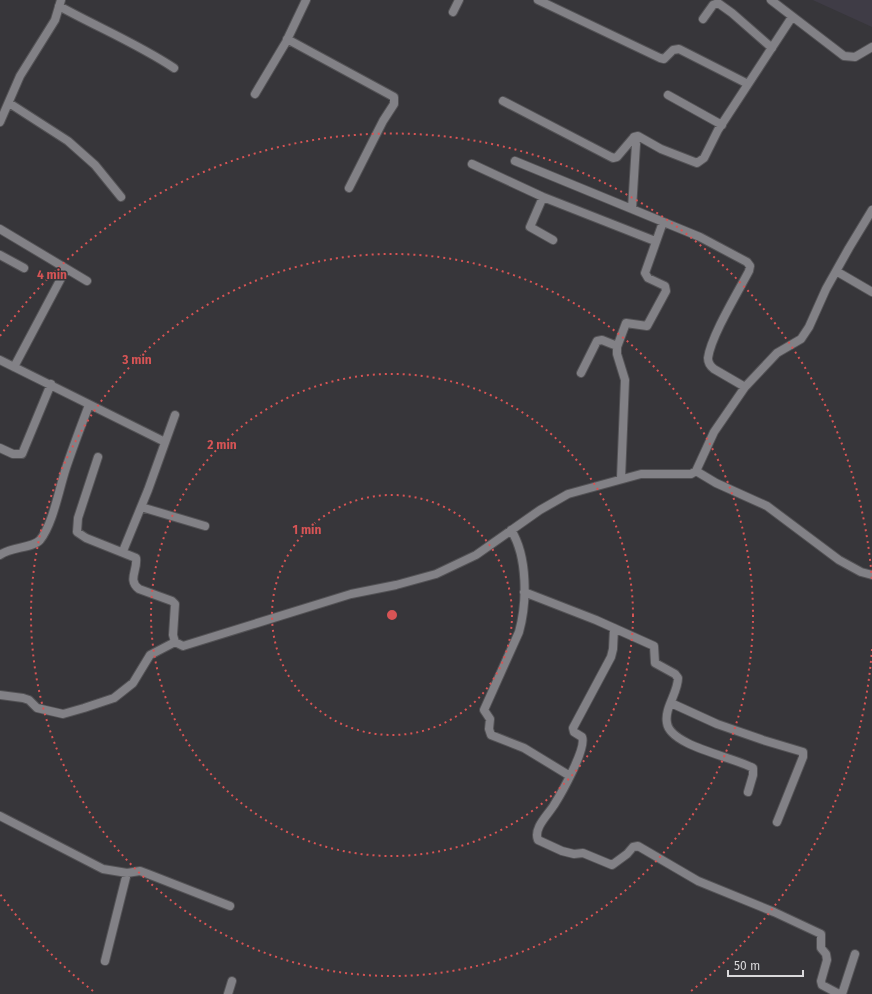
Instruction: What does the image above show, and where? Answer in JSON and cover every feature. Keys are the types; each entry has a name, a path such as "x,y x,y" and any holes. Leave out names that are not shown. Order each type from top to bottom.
{"street":[{"path":"255,94 287,40 306,0"},
{"path":"453,12 459,0"},
{"path":"538,0 660,58 664,59 673,50 679,49 748,84"},
{"path":"771,0 844,56 855,57 872,47"},
{"path":"0,122 5,106 20,76 55,20 60,3 104,31 151,53 174,68"},
{"path":"703,19 713,5 718,3 732,13 772,48"},
{"path":"503,101 614,158 617,157 634,137 640,136 661,149 697,163 704,158 722,125 792,17"},
{"path":"287,40 394,97 394,104 383,121 349,188"},
{"path":"668,95 722,125"},
{"path":"5,106 68,141 94,165 122,197"},
{"path":"632,209 636,144 634,137"},
{"path":"516,161 700,237 744,260 750,266 749,271 716,336 708,359 709,365 714,369 745,388"},
{"path":"472,164 543,197 656,241"},
{"path":"543,197 530,227 553,240"},
{"path":"98,457 78,518 77,532 86,538 136,558 137,563 132,580 134,586 172,601 175,604 173,635 175,642 183,646 351,594 396,585 436,574 476,555 540,510 568,494 621,478 640,474 691,474 696,471 714,432 745,388 777,353 801,339 809,327 836,271 872,210"},
{"path":"621,478 625,380 617,354 617,346 626,323 647,326 666,291 665,286 648,278 645,272 663,222"},
{"path":"0,229 87,281"},
{"path":"0,255 24,268"},
{"path":"14,367 66,269"},
{"path":"836,271 872,292"},
{"path":"582,372 597,341 602,340 617,346"},
{"path":"0,360 51,384 89,405 165,442"},
{"path":"0,448 13,454 22,454 51,384"},
{"path":"0,555 14,548 34,544 39,541 49,522 66,467 89,405"},
{"path":"123,552 175,415"},
{"path":"696,471 716,483 767,506 845,564 861,572 872,575"},
{"path":"141,507 205,526"},
{"path":"511,530 520,549 524,592 523,618 519,632 498,681 484,708 490,719 489,732 495,737 524,748 570,776"},
{"path":"524,592 614,628 654,646 655,663 677,675 678,681 667,723 673,735 684,741 753,768 753,776 748,792"},
{"path":"614,628 611,657 573,728 574,732 584,740 570,776 538,830 536,836 538,840 562,851 574,854 584,853 612,865 627,854 633,847 638,846 698,880 774,912 821,934 821,948 826,954 827,960 821,981 822,985 840,994 855,954"},
{"path":"0,695 23,698 29,700 37,708 63,714 84,708 114,698 133,683 150,655 175,642"},
{"path":"671,703 717,724 803,752 803,757 777,822"},
{"path":"0,816 103,869 128,873 140,871 230,906"},
{"path":"105,961 128,873"},
{"path":"228,994 232,981"}],"shaded area":[{"path":"813,0 872,0 872,27 815,1"}]}
